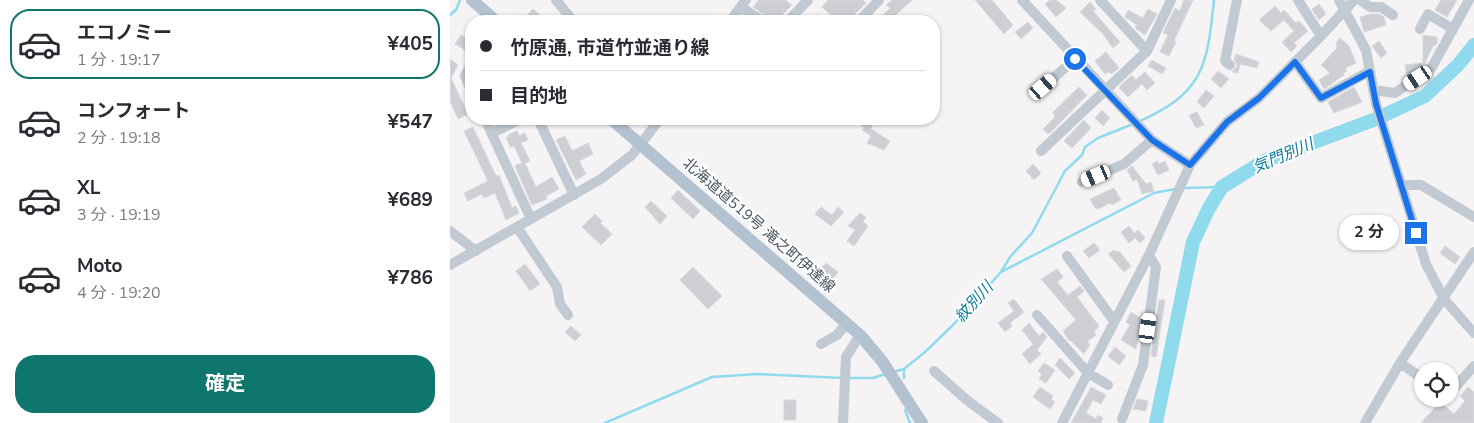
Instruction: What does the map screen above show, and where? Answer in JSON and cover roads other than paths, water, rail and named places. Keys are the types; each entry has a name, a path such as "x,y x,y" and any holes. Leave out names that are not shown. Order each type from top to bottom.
{"main road":[{"path":"472,0 489,15"},
{"name":"北海道道519号 滝之町伊達線","path":"617,125 860,335 882,361 922,423"}],"street":[{"path":"556,0 568,15"},
{"path":"794,15 808,0"},
{"path":"865,15 879,0"},
{"path":"1022,0 1152,140 1190,165"},
{"path":"1042,151 1147,51 1171,0"},
{"path":"1230,65 1224,61 1237,0"},
{"path":"1298,0 1321,36"},
{"path":"1339,0 1366,50 1376,104 1426,264 1444,299 1474,332"},
{"path":"1062,423 1149,255 1190,165 1227,122 1259,98 1354,0"},
{"path":"1360,0 1370,7 1381,7 1392,16"},
{"path":"1373,90 1395,92 1432,67 1469,0"},
{"path":"1105,2 1147,51"},
{"path":"735,15 743,4 755,15"},
{"path":"1420,29 1428,14 1452,29"},
{"path":"1043,87 1075,59"},
{"path":"1295,62 1321,98 1370,72"},
{"path":"488,125 531,219"},
{"path":"492,133 509,125"},
{"path":"541,125 574,195"},
{"path":"450,265 574,195 617,168 641,145 656,125"},
{"path":"1082,182 1124,164 1152,140"},
{"path":"1401,185 1421,185 1474,217"},
{"path":"517,227 558,287 560,304 568,315"},
{"path":"450,231 476,251"},
{"path":"1365,423 1400,362 1474,252"},
{"path":"1122,419 1143,365 1156,267 1149,255"},
{"path":"1067,256 1114,321"},
{"path":"1037,315 1088,373 1108,384"},
{"path":"821,344 837,335 846,324"},
{"path":"844,423 844,369 846,357 860,335"},
{"path":"1400,362 1414,372"},
{"path":"1459,384 1474,366"},
{"path":"934,371 968,401 998,423"}],"waterway":[{"path":"450,15 456,10 460,0"},
{"name":"紋別川","path":"1138,122 1160,111 1176,100 1189,89 1198,76 1208,44 1214,0"},
{"name":"気門別川","path":"1156,423 1193,242 1209,208 1222,187 1264,161 1376,119 1425,96 1458,65 1474,45"},
{"name":"紋別川","path":"893,372 904,369 925,352 952,326 1001,272 1010,257 1032,233 1065,171 1082,155 1085,147 1098,138 1133,124"},
{"path":"1183,188 1222,187"},
{"path":"1001,272 1154,193 1175,189"},
{"path":"904,369 904,378"},
{"name":"紋別川","path":"605,423 712,377 757,374 843,378"},
{"name":"紋別川","path":"849,378 873,378 885,374"},
{"path":"905,410 910,423"}]}
